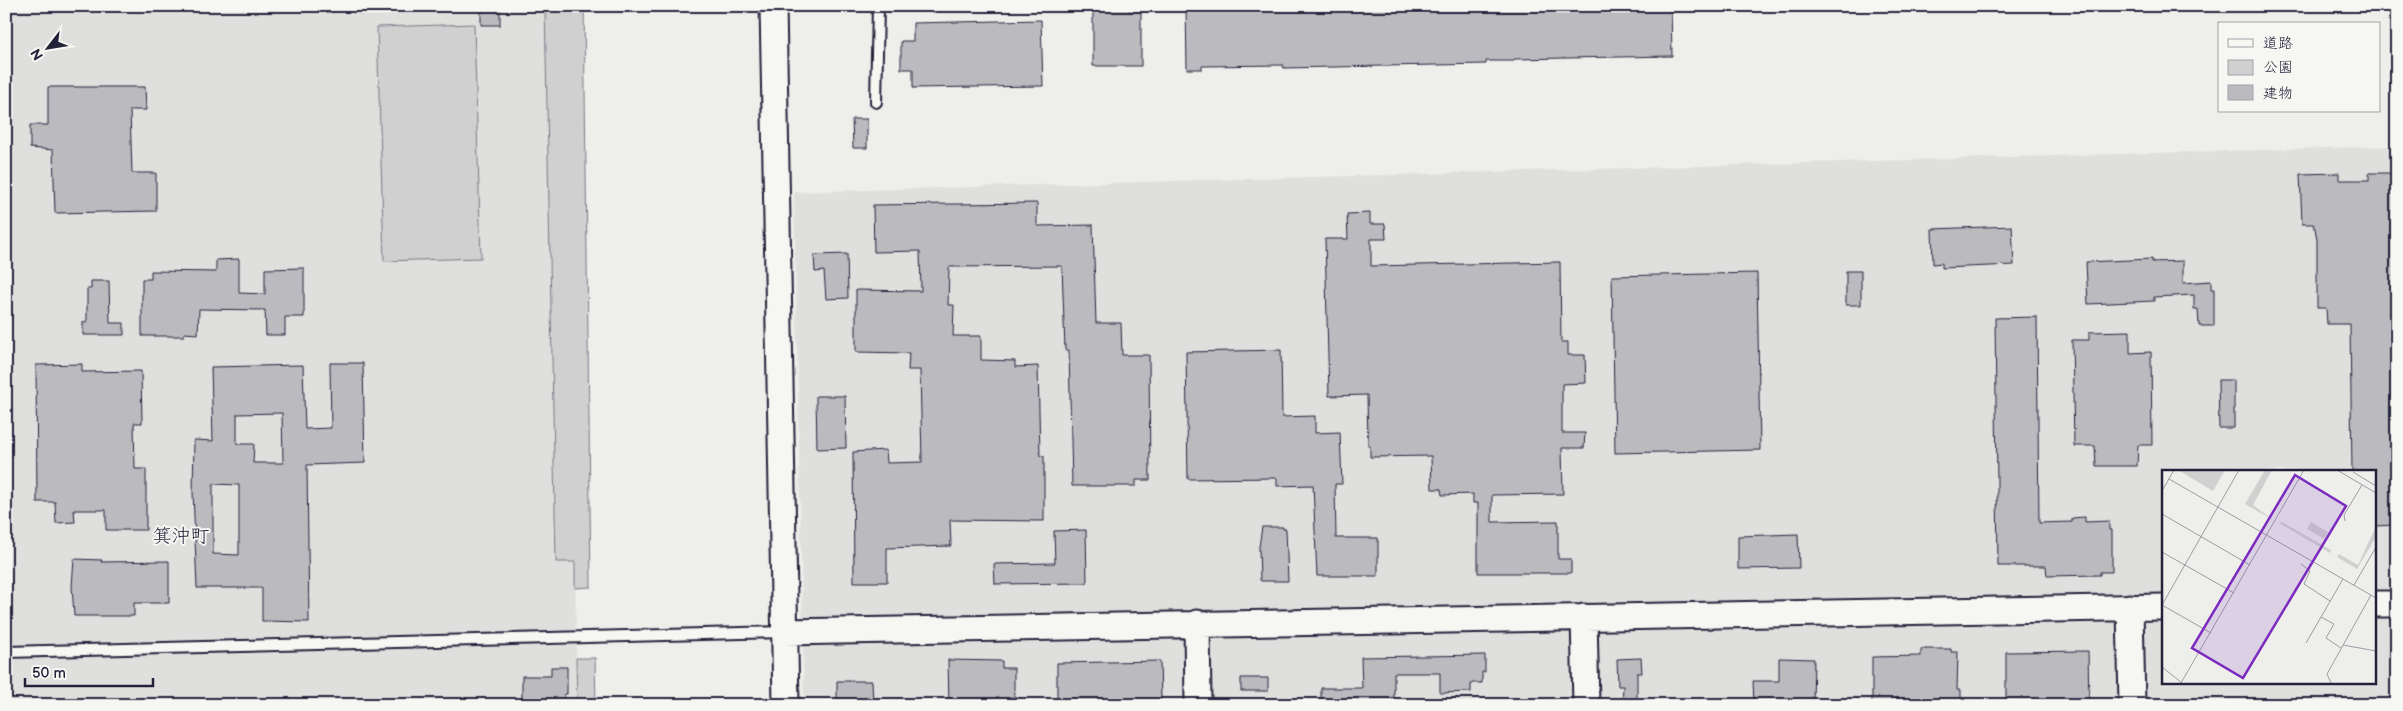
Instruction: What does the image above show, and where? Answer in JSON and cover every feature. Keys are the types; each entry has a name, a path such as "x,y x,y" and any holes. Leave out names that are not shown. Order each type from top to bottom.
{"street":[{"path":"773,6 786,705"},
{"path":"2376,604 2397,604"},
{"path":"2130,607 2132,705"},
{"path":"784,632 1197,623 2162,607"},
{"path":"1584,617 1586,705"},
{"path":"1197,623 1198,705"}],"lane":[{"path":"876,102 878,6"},
{"path":"6,652 784,632"}],"shaded area":[{"path":"6,6 545,6 556,562 575,562 577,705 6,705"},
{"path":"2397,146 2397,705 804,705 794,192"}],"green space":[{"path":"545,6 584,6 591,587 575,588 575,562 556,562"},
{"path":"474,24 481,258 384,261 377,27"},
{"path":"576,658 595,658 596,705 577,705"}],"building":[{"path":"481,6 500,6 500,25 481,25"},
{"path":"1186,6 1671,6 1672,56 1514,59 1514,61 1486,61 1486,64 1283,68 1283,65 1202,66 1202,69 1187,69"},
{"path":"1093,9 1130,9 1129,11 1141,11 1141,66 1093,66"},
{"path":"1041,20 1043,86 913,88 913,69 901,69 901,41 913,41 913,23"},
{"path":"48,87 145,87 146,110 130,110 132,173 156,173 156,211 55,213 53,150 30,148 30,125 48,125"},
{"path":"852,119 867,119 867,148 853,148"},
{"path":"2339,173 2339,180 2369,180 2369,173 2393,173 2393,180 2397,180 2397,525 2376,526 2376,470 2352,470 2350,324 2327,324 2326,308 2317,308 2317,240 2314,224 2302,224 2300,174"},
{"path":"1037,203 1037,226 1093,225 1096,323 1121,323 1122,355 1149,355 1150,480 1136,480 1136,486 1072,486 1069,350 1065,350 1062,266 949,267 948,305 954,305 953,336 981,336 981,360 1015,361 1015,367 1038,366 1040,456 1044,456 1044,521 950,520 951,546 887,548 887,582 854,582 853,452 886,450 887,463 922,462 920,370 908,370 909,353 856,352 856,290 921,291 920,251 874,252 873,205"},
{"path":"1370,213 1370,224 1385,224 1386,239 1371,239 1371,266 1560,262 1561,342 1568,342 1568,355 1585,355 1586,383 1562,384 1562,433 1585,433 1584,448 1562,448 1563,494 1492,495 1492,522 1558,521 1558,559 1571,559 1571,573 1478,573 1478,503 1473,503 1473,494 1442,495 1441,489 1432,489 1431,456 1370,457 1367,395 1329,396 1325,239 1348,239 1347,214"},
{"path":"2012,226 2014,265 1942,268 1942,263 1933,264 1932,229"},
{"path":"847,254 848,298 826,299 824,271 815,272 814,255"},
{"path":"239,259 239,293 265,294 265,269 304,268 304,317 285,317 285,335 266,335 265,310 199,309 198,334 142,336 142,279 151,279 151,271 216,272 216,260"},
{"path":"2152,259 2152,262 2183,261 2183,283 2211,281 2211,289 2214,289 2214,326 2199,326 2198,309 2194,309 2194,295 2154,297 2154,301 2088,304 2086,262"},
{"path":"1846,271 1861,271 1861,305 1846,305"},
{"path":"1757,273 1760,450 1615,453 1612,276"},
{"path":"91,281 109,281 110,323 124,323 124,335 83,335 83,322 87,322 87,289 91,289"},
{"path":"2037,317 2039,523 2072,522 2072,518 2085,517 2085,522 2109,521 2109,530 2112,530 2112,572 2100,572 2100,575 2047,576 2046,566 1998,566 1995,318"},
{"path":"2130,331 2130,353 2151,352 2152,445 2138,445 2137,466 2096,466 2095,446 2074,446 2072,340 2089,340 2089,332"},
{"path":"1281,350 1282,417 1315,416 1315,433 1340,432 1342,484 1335,484 1336,538 1378,538 1378,576 1317,576 1313,485 1277,486 1277,478 1188,479 1186,352"},
{"path":"330,363 363,363 365,463 307,465 309,622 262,621 262,588 197,588 193,492 194,440 213,441 211,367 303,365 305,429 331,428","holes":["282,413 283,463 253,463 254,444 237,444 237,414","213,484 239,485 239,555 213,554"]},
{"path":"82,364 82,372 141,371 142,423 134,423 135,469 146,469 146,530 106,530 106,510 74,510 75,522 56,523 55,502 37,502 36,365"},
{"path":"2218,380 2234,380 2234,428 2219,428"},
{"path":"816,396 845,396 846,448 817,449"},
{"path":"1262,527 1283,527 1283,529 1286,529 1288,581 1260,580 1259,547"},
{"path":"1086,530 1087,583 995,584 994,564 1055,563 1054,531"},
{"path":"1798,534 1799,568 1738,569 1738,536"},
{"path":"74,559 102,560 101,562 169,561 169,603 134,603 134,616 74,616 72,586"},
{"path":"1921,649 1951,649 1951,652 1958,652 1957,690 1961,690 1961,704 1872,705 1872,657 1921,656"},
{"path":"2088,651 2089,705 2006,705 2006,652"},
{"path":"1485,655 1485,672 1482,672 1482,683 1471,683 1471,692 1440,693 1440,673 1394,673 1394,705 1321,705 1321,688 1362,688 1361,657"},
{"path":"1641,658 1642,673 1637,673 1637,705 1622,705 1623,686 1618,686 1617,659"},
{"path":"1779,658 1814,659 1813,705 1754,705 1753,681 1779,681"},
{"path":"948,660 1002,661 1002,668 1014,668 1014,705 949,705"},
{"path":"1160,661 1161,700 1057,701 1057,663"},
{"path":"551,667 567,667 567,694 564,694 564,705 522,705 522,676 551,676"},
{"path":"1241,678 1268,678 1268,691 1241,691"},
{"path":"837,681 872,681 873,705 837,705"}],"district":[{"name":"箕沖町","path":"181,535"}]}
